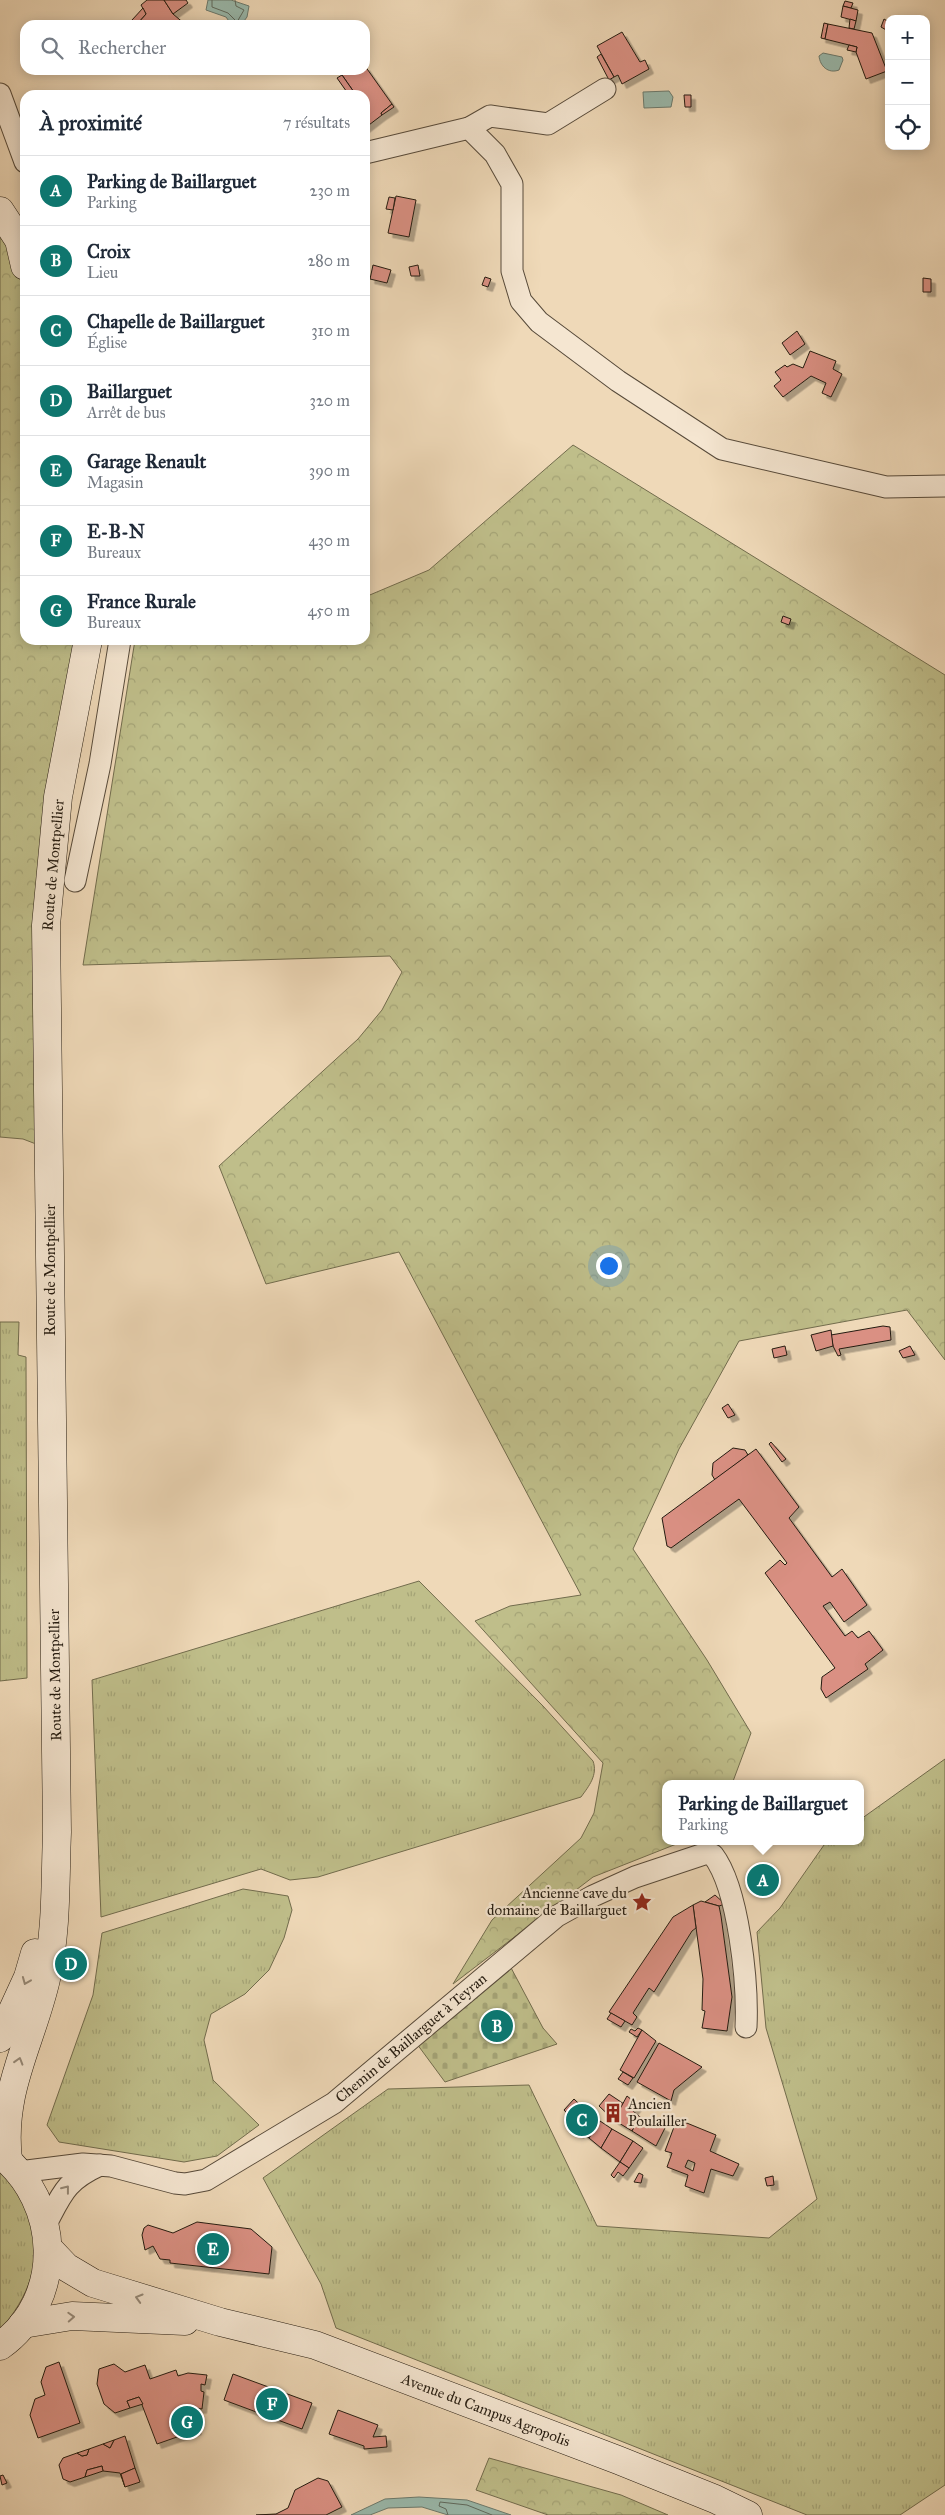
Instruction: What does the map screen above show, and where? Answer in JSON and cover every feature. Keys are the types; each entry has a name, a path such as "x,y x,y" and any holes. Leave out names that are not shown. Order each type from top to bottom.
{"main road":[{"path":"0,211 20,244"},
{"name":"Route de Montpellier","path":"9,2162 6,2134 7,2106 19,2061 45,1982 54,1940 57,1832 46,925 58,797 87,645"},
{"name":"Route de Montpellier","path":"0,2038 28,1977 54,1902"},
{"path":"0,2346 23,2324 43,2285 47,2237 37,2198 9,2162"},
{"name":"Avenue du Campus Agropolis","path":"47,2237 66,2267 93,2283 220,2322 315,2345 618,2460 716,2499 748,2515"},
{"name":"Avenue du Campus Agropolis","path":"23,2324 72,2316 103,2316 139,2321 220,2322"}],"street":[{"path":"370,152 469,128 490,116 548,124 605,89"},
{"path":"0,94 20,148"},
{"path":"469,128 495,154 512,184 512,271 521,301 539,322 618,381 722,448 886,487 945,486"},
{"path":"75,881 100,764 119,645"},
{"name":"Chemin de Baillarguet à Teyran","path":"9,2162 100,2165 122,2168 185,2184 206,2180 316,2116 345,2095 557,1916 593,1896 644,1873 702,1855 713,1855 722,1869 735,1911 746,1998 746,2027"},
{"path":"47,2237 65,2189 77,2177 100,2165"}],"green space":[{"path":"0,222 20,257 20,645 87,645 58,797 49,1149 23,1139 0,1137"},
{"path":"573,445 945,675 945,1360 907,1310 739,1341 679,1449 633,1549 707,1660 751,1733 733,1780 662,1780 662,1845 674,1845 593,1877 453,1984 492,1920 581,1838 594,1813 603,1763 475,1621 510,1606 581,1595 399,1252 266,1284 219,1166 358,1039 382,1010 402,972 390,956 83,965 134,645 370,645 370,595 429,570"},
{"path":"0,1322 19,1322 18,1355 26,1357 27,1678 0,1681"},
{"path":"419,1581 543,1706 593,1761 594,1776 581,1797 318,1877 290,1880 261,1869 101,1917 92,1680"},
{"path":"945,1759 945,2485 900,2515 807,2515 336,2328 321,2284 263,2178 388,2089 529,2085 597,2226 769,2238 817,2199 766,2028 757,1932 780,1908 824,1845 864,1845 864,1817"},
{"path":"243,1889 288,1896 292,1910 284,1938 269,1970 245,1994 211,2014 204,2040 213,2080 259,2125 217,2156 184,2162 59,2142 47,2125 93,1995 102,1933"},
{"path":"509,1964 543,2028 557,2044 445,2082 417,2044"},
{"path":"0,2169 23,2198 34,2234 35,2249 31,2278 25,2292 10,2318 0,2330"},
{"path":"489,2458 621,2495 668,2515 548,2515 476,2490"}],"water":[{"path":"208,0 231,0 249,6 245,20 228,20 226,17 206,10"},
{"path":"823,53 842,57 843,60 839,70 831,71 823,66 819,56"},
{"path":"669,91 673,97 671,107 644,108 643,92"},
{"path":"419,2497 467,2500 511,2515 448,2515 422,2507 388,2508 370,2515 351,2515 385,2499"}],"building":[{"path":"147,0 164,0 173,14 180,20 141,20 146,14 141,5"},
{"path":"164,0 186,0 188,3 173,14"},
{"path":"845,1 853,3 851,8 843,6"},
{"path":"843,6 858,10 856,21 841,17"},
{"path":"143,8 146,14 141,20 132,20"},
{"path":"850,19 856,21 854,29 849,28"},
{"path":"884,19 885,29 881,27"},
{"path":"824,23 828,24 825,39 821,38"},
{"path":"828,24 872,33 885,66 885,72 866,79 856,52 857,47 825,39"},
{"path":"622,32 640,62 645,60 649,69 622,84 618,75 614,77 597,46"},
{"path":"849,45 857,47 856,52 847,50"},
{"path":"601,54 614,77 609,80 597,57"},
{"path":"370,73 392,104 370,124 370,90 352,90 342,75 370,75"},
{"path":"342,75 352,90 345,90 337,78"},
{"path":"684,95 691,95 691,107 685,107"},
{"path":"392,104 394,107 382,115 381,113"},
{"path":"396,196 416,200 409,237 388,233"},
{"path":"389,197 395,198 393,210 386,209"},
{"path":"373,265 391,270 387,283 370,279"},
{"path":"418,265 420,276 411,276 409,267"},
{"path":"485,277 491,279 488,287 482,285"},
{"path":"923,278 931,279 931,292 923,292"},
{"path":"797,331 805,344 790,355 782,343"},
{"path":"810,351 836,361 833,369 842,374 831,397 822,393 826,383 811,376 783,397 774,386 781,380 775,372 785,365 787,367 793,364 803,368"},
{"path":"783,616 791,619 789,625 781,622"},
{"path":"883,1326 890,1327 891,1340 839,1349 841,1355 838,1356 833,1346 831,1335"},
{"path":"831,1330 833,1346 816,1351 811,1335"},
{"path":"785,1346 787,1355 774,1358 772,1349"},
{"path":"910,1346 915,1355 903,1358 899,1351"},
{"path":"728,1404 735,1415 728,1418 722,1408"},
{"path":"771,1442 786,1459 782,1462 769,1444"},
{"path":"733,1448 745,1450 748,1455 715,1480 712,1475 713,1463"},
{"path":"756,1449 799,1507 789,1518 832,1577 842,1569 867,1605 844,1622 830,1602 823,1606 845,1636 852,1631 858,1638 869,1631 883,1650 865,1664 868,1669 826,1698 821,1689 822,1677 835,1668 765,1573 780,1560 785,1565 787,1563 739,1499 671,1548 667,1546 662,1518"},
{"path":"715,1895 725,1904 719,1906 705,1902"},
{"path":"701,1901 719,1906 721,1916 732,1997 727,2031 702,2028 705,2011 702,2010 703,1979 693,1905"},
{"path":"693,1905 696,1928 692,1931 654,1992 649,1988 633,2013 637,2017 632,2025 609,2012 673,1917"},
{"path":"611,2013 625,2021 621,2027 607,2019"},
{"path":"638,2028 642,2030 637,2037 629,2032 631,2029 635,2031"},
{"path":"642,2030 656,2041 634,2078 620,2070"},
{"path":"659,2043 702,2067 674,2090 671,2101 637,2082"},
{"path":"623,2072 633,2078 628,2085 618,2079"},
{"name":"Ancien Poulailler","path":"609,2094 624,2104 614,2120 599,2106"},
{"path":"627,2096 638,2105 633,2111 640,2117 632,2131 614,2120"},
{"path":"574,2099 593,2117 579,2134 573,2128 576,2123 564,2110"},
{"path":"593,2117 600,2121 589,2138 581,2132"},
{"path":"640,2117 657,2128 659,2125 665,2128 656,2146 632,2131"},
{"path":"677,2119 716,2135 710,2151 739,2164 733,2176 711,2169 704,2193 685,2186 688,2175 667,2167 672,2153 665,2151","holes":["688,2160 695,2163 693,2171 685,2167"]},
{"path":"600,2121 612,2129 601,2148 589,2138"},
{"path":"612,2129 633,2141 620,2162 601,2148"},
{"path":"633,2141 643,2148 629,2168 620,2162"},
{"path":"620,2162 629,2168 623,2176 618,2172 614,2178 611,2175"},
{"path":"639,2173 643,2175 641,2183 634,2182"},
{"path":"773,2176 774,2185 767,2186 765,2178"},
{"path":"197,2222 251,2229 272,2247 269,2274 170,2263 170,2260 160,2259 153,2246 145,2250 142,2235 144,2228 148,2225 173,2233"},
{"path":"59,2362 80,2423 38,2438 30,2415 35,2399 45,2395 41,2382 46,2367"},
{"path":"114,2364 125,2372 145,2365 150,2379 176,2370 178,2376 188,2373 207,2375 205,2385 201,2384 201,2391 204,2392 202,2409 189,2407 197,2430 157,2444 139,2397 127,2401 130,2408 115,2413 104,2404 97,2384 99,2369"},
{"path":"233,2374 312,2403 302,2429 224,2400"},
{"path":"139,2397 143,2404 130,2408 127,2401"},
{"path":"338,2410 378,2425 373,2437 386,2436 387,2447 364,2449 364,2446 329,2434"},
{"path":"125,2436 135,2468 121,2474 125,2487 120,2473 103,2471 102,2466 87,2470 85,2477 70,2482 63,2479 59,2465 63,2458 77,2453 82,2456 87,2455 89,2449 103,2444 110,2448 114,2440"},
{"path":"114,2440 110,2448 103,2444"},
{"path":"89,2449 87,2455 82,2456 77,2453"},
{"path":"102,2466 103,2471 85,2477 87,2470"},
{"path":"135,2468 140,2482 125,2487 121,2474"},
{"path":"3,2475 7,2483 2,2485 0,2476"},
{"path":"318,2478 328,2481 342,2507 326,2515 256,2515 276,2514 288,2508 295,2490"}],"place":[{"name":"Parking de Baillarguet","path":"763,1880"},
{"name":"Ancienne cave du domaine de Baillarguet","path":"642,1902"},
{"name":"Baillarguet","path":"71,1964"},
{"name":"Croix","path":"497,2026"},
{"name":"Ancien Poulailler","path":"613,2113"},
{"name":"Chapelle de Baillarguet","path":"582,2120"},
{"name":"Garage Renault","path":"213,2249"},
{"name":"E-B-N","path":"272,2404"},
{"name":"France Rurale","path":"187,2422"}]}
